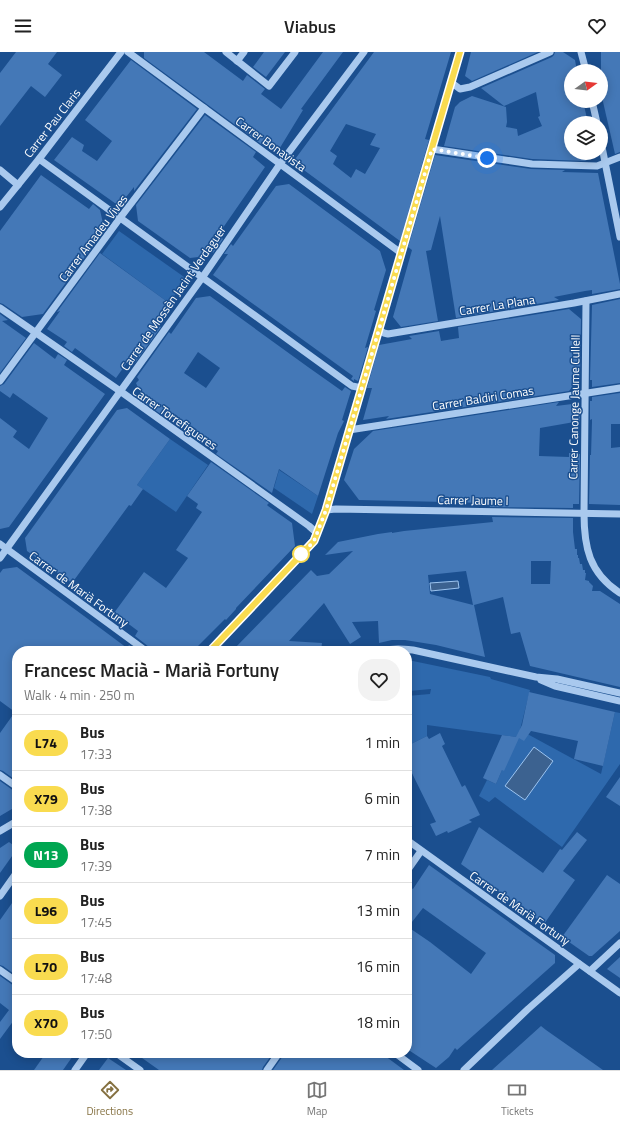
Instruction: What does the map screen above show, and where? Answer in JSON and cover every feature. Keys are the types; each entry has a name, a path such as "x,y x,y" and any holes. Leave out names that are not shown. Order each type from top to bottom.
{"street":[{"name":"Carrer Pau Claris","path":"0,208 121,52"},
{"name":"Carrer Bonavista","path":"128,52 401,253"},
{"path":"226,52 269,86 294,52"},
{"path":"237,61 244,52"},
{"name":"Carrer de Mossèn Jacint Verdaguer","path":"0,558 3,547 120,392 202,278 280,164 364,52"},
{"path":"215,646 314,541 326,510 361,386 379,330 460,52"},
{"path":"452,83 460,89 470,87 550,52"},
{"path":"581,52 584,64"},
{"name":"Carrer Amadeu Vives","path":"0,381 120,218 204,108"},
{"path":"432,149 532,164 597,166 620,158"},
{"path":"39,159 352,386 361,386"},
{"path":"605,160 620,237"},
{"path":"0,170 18,185"},
{"name":"Carrer La Plana","path":"379,330 388,334 620,294"},
{"name":"Carrer Canonge Jaume Cullell","path":"586,301 585,542 593,565 599,574 607,583 620,593"},
{"name":"Carrer Torrefigueres","path":"0,308 317,533"},
{"name":"Carrer Baldiri Comas","path":"349,430 620,388"},
{"name":"Carrer Jaume I","path":"326,510 620,514"},
{"name":"Carrer de Marià Fortuny","path":"3,547 139,646"},
{"path":"412,650 536,677 557,679 620,693"},
{"path":"536,677 555,686 620,701"},
{"path":"0,775 12,783"},
{"path":"0,831 12,824"},
{"name":"Carrer de Marià Fortuny","path":"412,844 620,993"},
{"path":"412,864 421,851"},
{"path":"0,896 12,879"},
{"path":"590,971 620,943"},
{"path":"464,1070 528,1009 579,964"},
{"path":"0,970 12,978"},
{"path":"75,1070 83,1058"},
{"path":"123,1058 140,1070"},
{"path":"266,1070 274,1058"},
{"path":"402,1058 418,1070"}],"shaded area":[{"path":"119,231 187,279 169,303 102,254"},
{"path":"170,439 208,465 176,512 137,485"},
{"path":"279,470 318,496 312,514 274,488"},
{"path":"458,581 459,588 431,591 430,583"},
{"path":"412,661 490,677 491,679 530,690 520,730 601,774 615,712 620,713 620,764 562,847 495,797 489,802 479,796 487,780 496,784 516,737 427,725 427,736 412,744 412,696 430,694 431,689 412,691"},
{"path":"534,747 553,761 525,800 505,786"}],"building":[{"path":"16,52 57,52 48,64 62,75 45,97 31,86 0,126 0,73"},
{"path":"144,52 204,52 243,81 247,75 265,89 261,94 281,109 323,52 343,52 301,109 303,110 278,151 262,141 261,144 144,58"},
{"path":"264,52 285,52 266,77 253,67"},
{"path":"374,52 451,52 425,139 429,140 400,241 293,162","holes":["346,124 376,134 370,145 380,148 365,174 356,169 351,178 333,164 337,156 330,151"]},
{"path":"471,52 538,52 472,81 465,76"},
{"path":"555,52 563,52 575,60 576,64 564,64 564,108 585,108 586,116 564,116 564,160 587,160 585,161 532,159 444,146 455,107 460,102 472,96 506,107 506,127 517,129 518,136 542,126 538,117 540,116 536,92 504,106 481,88 554,55"},
{"path":"601,52 620,52 620,152 615,154 608,124 608,116 606,116 604,108 608,108 608,64 601,64"},
{"path":"131,60 197,109 134,191 134,187 119,206 54,160 72,137 84,145 82,151 97,161 112,141 85,120"},
{"path":"205,115 256,152 253,157 265,167 218,235 223,239 213,253 211,251 207,256 190,258 138,221 136,205"},
{"path":"435,155 531,169 598,173 620,289 592,294 592,290 585,291 554,297 559,300 456,318 440,216 431,250 426,251 438,321 401,327 393,317 412,250 408,247"},
{"path":"41,175 89,209 93,204 100,210 104,228 96,239 89,245 92,247 43,314 22,317 0,303 0,231"},
{"path":"289,184 380,251 386,270 374,310 376,311 365,348 368,347 358,381 351,379 353,376 213,275 228,254 224,254 231,244 233,246 276,186"},
{"path":"100,253 169,303 155,323 161,327 135,363 133,354 116,378 75,348 72,352 64,346 67,342 47,329 60,311 57,312"},
{"path":"210,296 342,391 345,387 351,391 342,420 344,421 338,433 318,496 279,469 272,493 216,454 218,451 188,430 189,428 173,417 162,415 141,400 140,392 136,383 139,380 137,377 169,332 171,334 196,298","holes":["198,352 220,368 206,388 184,373"]},
{"path":"620,299 620,383 592,387 592,380 590,380 592,305"},
{"path":"569,309 581,319 580,380 578,380 569,391 386,419 389,416 363,420 372,388 367,388 379,345 412,339 409,336 439,331 441,341 459,338 458,327"},
{"path":"0,314 8,320 2,321 26,338 0,373"},
{"path":"34,343 55,359 58,354 67,360 64,365 105,394 9,527 0,529 0,418 17,431 13,437 29,449 48,418 13,393 10,398 0,391 0,386 4,384"},
{"path":"620,393 620,424 611,424 611,448 620,447 620,505 589,504 592,422 592,419 590,420 590,401 592,401 592,397"},
{"path":"559,402 556,406 580,403 580,421 540,428 539,456 569,457 569,453 580,454 579,504 573,504 573,508 490,507 489,503 359,500 344,480 354,449 373,431"},
{"path":"127,408 170,439 137,485 143,489 131,506 129,505 72,583 27,551 25,538 117,410"},
{"path":"211,462 269,503 267,505 268,506 292,523 295,546 226,620 225,619 198,646 148,646 135,636 138,631 114,613 144,572 166,588 188,558 176,550 202,512 196,508 198,504 187,496"},
{"path":"492,517 573,518 575,549 577,549 580,564 582,564 583,570 585,570 586,573 585,580 589,581 593,586 592,591 600,591 620,604 620,687 530,666 520,632 511,634 503,597 474,605 485,657 436,645 405,640 392,640 379,643 378,621 352,622 361,637 350,644 324,603 289,641 322,643 322,646 237,646 311,570 317,576 329,574 353,551 325,555 338,542 378,534 493,522","holes":["531,561 551,561 550,584 531,584","466,571 473,605 430,594 428,575"]},
{"path":"17,567 124,646 12,646 12,710 0,701 0,573 3,569"},
{"path":"529,692 615,712 603,766 574,759 578,741 531,731 524,741 519,738 504,771 502,770 496,784 483,778 502,735 516,737 522,725"},
{"path":"12,716 12,777 0,770 0,733"},
{"path":"440,733 445,744 442,746 462,787 465,785 480,815 469,820 472,822 448,833 447,831 436,836 430,824 436,822 412,773 412,744 427,736 429,739"},
{"path":"620,777 620,806 606,797"},
{"path":"0,781 12,790 12,809 0,816"},
{"path":"479,827 543,873 560,849 562,850 577,832 587,840 563,871 575,880 544,924 461,864"},
{"path":"9,842 12,844 12,856 0,873 0,848"},
{"path":"429,865 555,955 555,963 457,1050 455,1048 449,1057 436,1068 412,1052 412,930 471,974 486,953 423,908 412,922 412,888"},
{"path":"607,875 620,884 620,931 592,956 589,956 562,937"},
{"path":"12,903 12,972 0,965 0,920"},
{"path":"620,957 620,978 607,969"},
{"path":"0,976 12,985 12,1023 0,1039 0,1022 9,1010 0,1003"},
{"path":"541,1026 546,1030 603,1070 492,1070"},
{"path":"42,1058 71,1058 63,1070 34,1070"},
{"path":"108,1058 126,1070 99,1070"},
{"path":"142,1058 269,1058 262,1070 159,1070"},
{"path":"282,1058 388,1058 404,1070 273,1070"}],"bus line":[{"name":"L74","path":"215,646 314,541 326,510 361,386 381,324 460,52"}],"route":[{"path":"301,554 314,541 326,510 361,386 381,324 432,149 487,158"}]}
